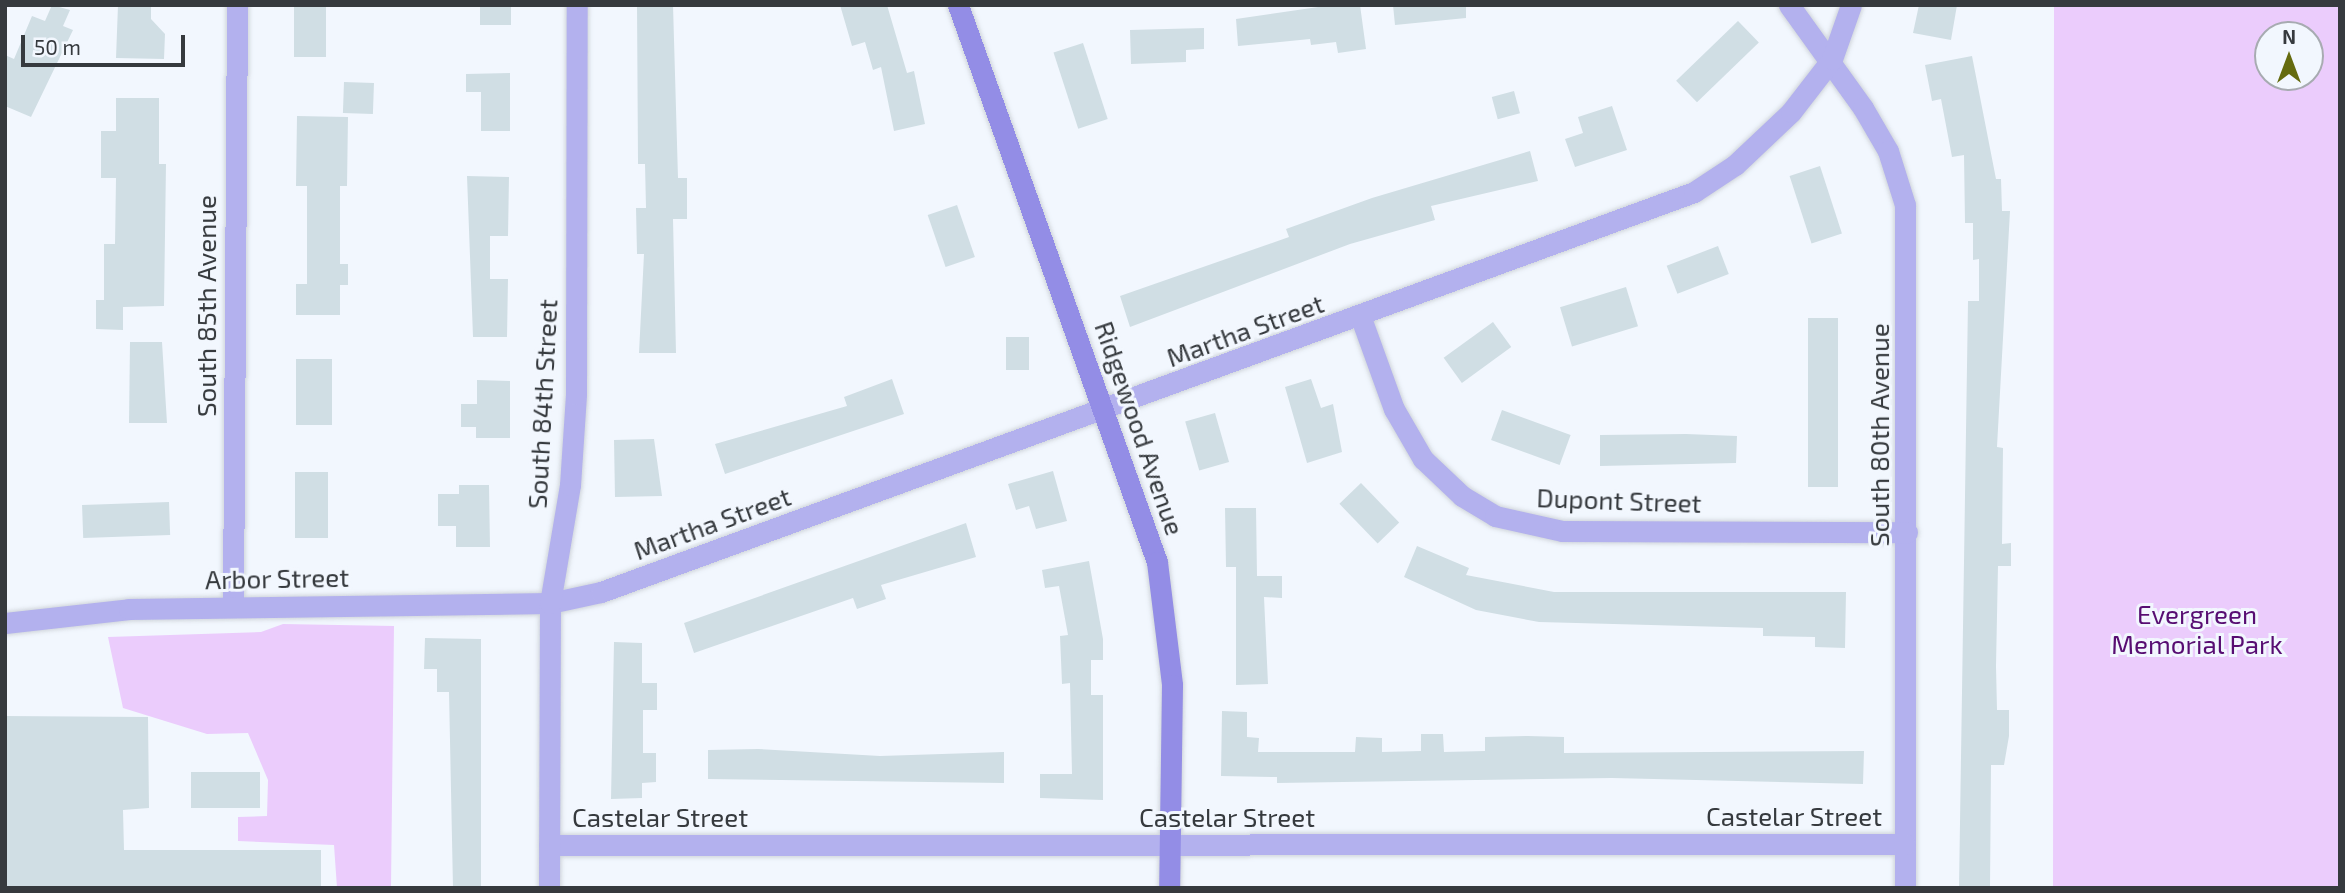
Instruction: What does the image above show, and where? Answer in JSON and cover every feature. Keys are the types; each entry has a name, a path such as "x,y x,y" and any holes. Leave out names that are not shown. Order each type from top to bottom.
{"main road":[{"name":"Ridgewood Avenue","path":"958,5 1106,409 1166,609 1169,888"}],"street":[{"name":"South 85th Avenue","path":"233,606 237,5"},
{"name":"South 84th Street","path":"549,888 550,603 574,435 577,5"},
{"name":"South 80th Avenue","path":"1789,5 1832,59 1888,152 1905,205 1905,888"},
{"path":"1832,59 1852,5"},
{"name":"Martha Street","path":"550,603 601,592 1361,317 1694,192 1735,165 1791,112 1832,59"},
{"name":"Dupont Street","path":"1361,317 1394,409 1423,459 1453,489 1495,516 1562,531 1907,532"},
{"name":"Arbor Street","path":"5,624 78,612 233,606 550,603"},
{"name":"Castelar Street","path":"549,845 1905,844"}],"green space":[{"name":"Evergreen Memorial Park","path":"2054,5 2340,5 2340,888 2053,888"},
{"path":"283,624 394,626 391,888 337,888 334,845 238,841 238,817 267,816 268,780 248,733 207,734 123,708 108,637 261,632"}],"building":[{"path":"52,5 70,10 63,26 73,30 31,117 5,106 5,55 14,59 32,16 45,21"},
{"path":"118,5 151,5 151,19 165,34 164,59 116,58"},
{"path":"294,5 326,5 326,57 294,57"},
{"path":"480,5 511,5 511,25 480,25"},
{"path":"637,5 673,5 678,178 687,178 687,219 673,219 676,353 639,353 644,254 637,254 636,208 646,208 645,164 638,164"},
{"path":"840,5 887,5 907,73 914,71 925,124 894,131 881,67 873,70 865,42 852,46"},
{"path":"1332,5 1360,5 1366,49 1338,53 1336,42 1311,45 1310,39 1238,46 1236,19"},
{"path":"1393,5 1466,5 1466,18 1395,25"},
{"path":"1919,5 1957,5 1951,40 1913,33"},
{"path":"1738,21 1759,43 1697,102 1676,81"},
{"path":"1204,28 1204,49 1186,50 1186,62 1131,64 1130,30"},
{"path":"1083,43 1108,119 1078,129 1054,53"},
{"path":"1972,56 1996,179 2001,179 2002,211 2010,211 1997,447 2003,448 2002,544 2011,543 2011,566 1998,566 1996,666 1997,710 2009,710 2009,736 2004,765 1991,765 1990,888 1959,888 1968,301 1979,301 1979,259 1973,260 1973,223 1965,223 1964,155 1952,157 1941,99 1932,101 1925,65"},
{"path":"510,73 510,131 481,131 481,92 466,92 466,74"},
{"path":"344,82 374,83 373,114 343,113"},
{"path":"1514,91 1520,113 1498,119 1492,97"},
{"path":"116,98 159,98 159,164 166,164 164,306 123,307 123,330 96,329 96,300 104,300 104,244 115,244 116,178 101,178 101,131 116,131"},
{"path":"1612,106 1627,150 1575,167 1565,139 1583,133 1578,117"},
{"path":"297,116 348,117 347,186 340,186 340,264 348,264 348,285 340,285 340,315 296,315 296,284 307,284 307,186 296,186"},
{"path":"1530,151 1538,181 1431,206 1435,220 1350,244 1130,327 1120,296 1289,237 1286,229 1372,198"},
{"path":"1820,166 1842,234 1812,243 1790,176"},
{"path":"467,176 509,177 508,236 490,236 490,279 508,279 507,337 473,337"},
{"path":"957,205 975,257 946,267 928,215"},
{"path":"1718,246 1729,274 1677,294 1667,266"},
{"path":"1626,287 1638,326 1572,346 1560,307"},
{"path":"1808,318 1838,318 1838,487 1808,487"},
{"path":"1493,322 1511,347 1462,383 1444,358"},
{"path":"1006,337 1029,337 1029,370 1006,370"},
{"path":"130,342 162,342 167,423 129,423"},
{"path":"296,359 332,359 332,425 296,425"},
{"path":"892,379 904,414 725,474 715,444 847,406 844,397"},
{"path":"1311,379 1321,408 1333,404 1342,452 1307,463 1285,387"},
{"path":"477,380 510,381 510,438 476,438 476,427 461,427 461,404 477,404"},
{"path":"1502,410 1571,435 1560,465 1491,440"},
{"path":"1215,413 1229,462 1199,471 1185,422"},
{"path":"1600,435 1737,436 1736,463 1600,466"},
{"path":"654,439 662,496 615,497 614,440"},
{"path":"1053,471 1067,521 1036,529 1029,506 1016,510 1008,484"},
{"path":"295,472 328,472 328,538 295,538"},
{"path":"1361,483 1399,523 1378,543 1339,504"},
{"path":"459,485 489,485 490,547 456,547 456,526 438,526 438,494 459,494"},
{"path":"169,502 170,535 83,538 82,505"},
{"path":"1225,508 1256,508 1257,576 1282,576 1282,598 1264,597 1268,684 1236,685 1236,567 1226,567"},
{"path":"966,523 976,557 881,585 886,599 857,609 853,598 694,653 684,623"},
{"path":"1417,546 1469,568 1466,575 1554,592 1846,592 1845,648 1815,647 1815,637 1763,636 1763,628 1539,622 1476,610 1404,577"},
{"path":"1089,561 1103,639 1103,660 1091,660 1091,695 1103,695 1103,800 1040,798 1040,774 1072,774 1070,683 1062,684 1060,636 1068,635 1059,586 1045,588 1042,570"},
{"path":"425,638 481,639 481,888 453,888 449,692 437,692 437,669 424,669"},
{"path":"614,642 642,643 642,683 657,683 657,710 643,710 643,753 656,753 656,782 642,783 642,798 611,799"},
{"path":"1222,711 1247,712 1247,737 1259,738 1258,752 1355,752 1356,737 1382,738 1382,752 1421,751 1421,734 1443,734 1444,752 1485,751 1485,737 1528,736 1564,737 1564,753 1864,751 1863,784 1612,778 1277,783 1277,777 1221,776"},
{"path":"5,716 148,717 149,808 123,810 124,850 321,850 321,888 5,888"},
{"path":"758,749 880,756 1004,752 1004,783 708,779 708,750"},
{"path":"191,772 260,772 260,808 191,808"}]}
